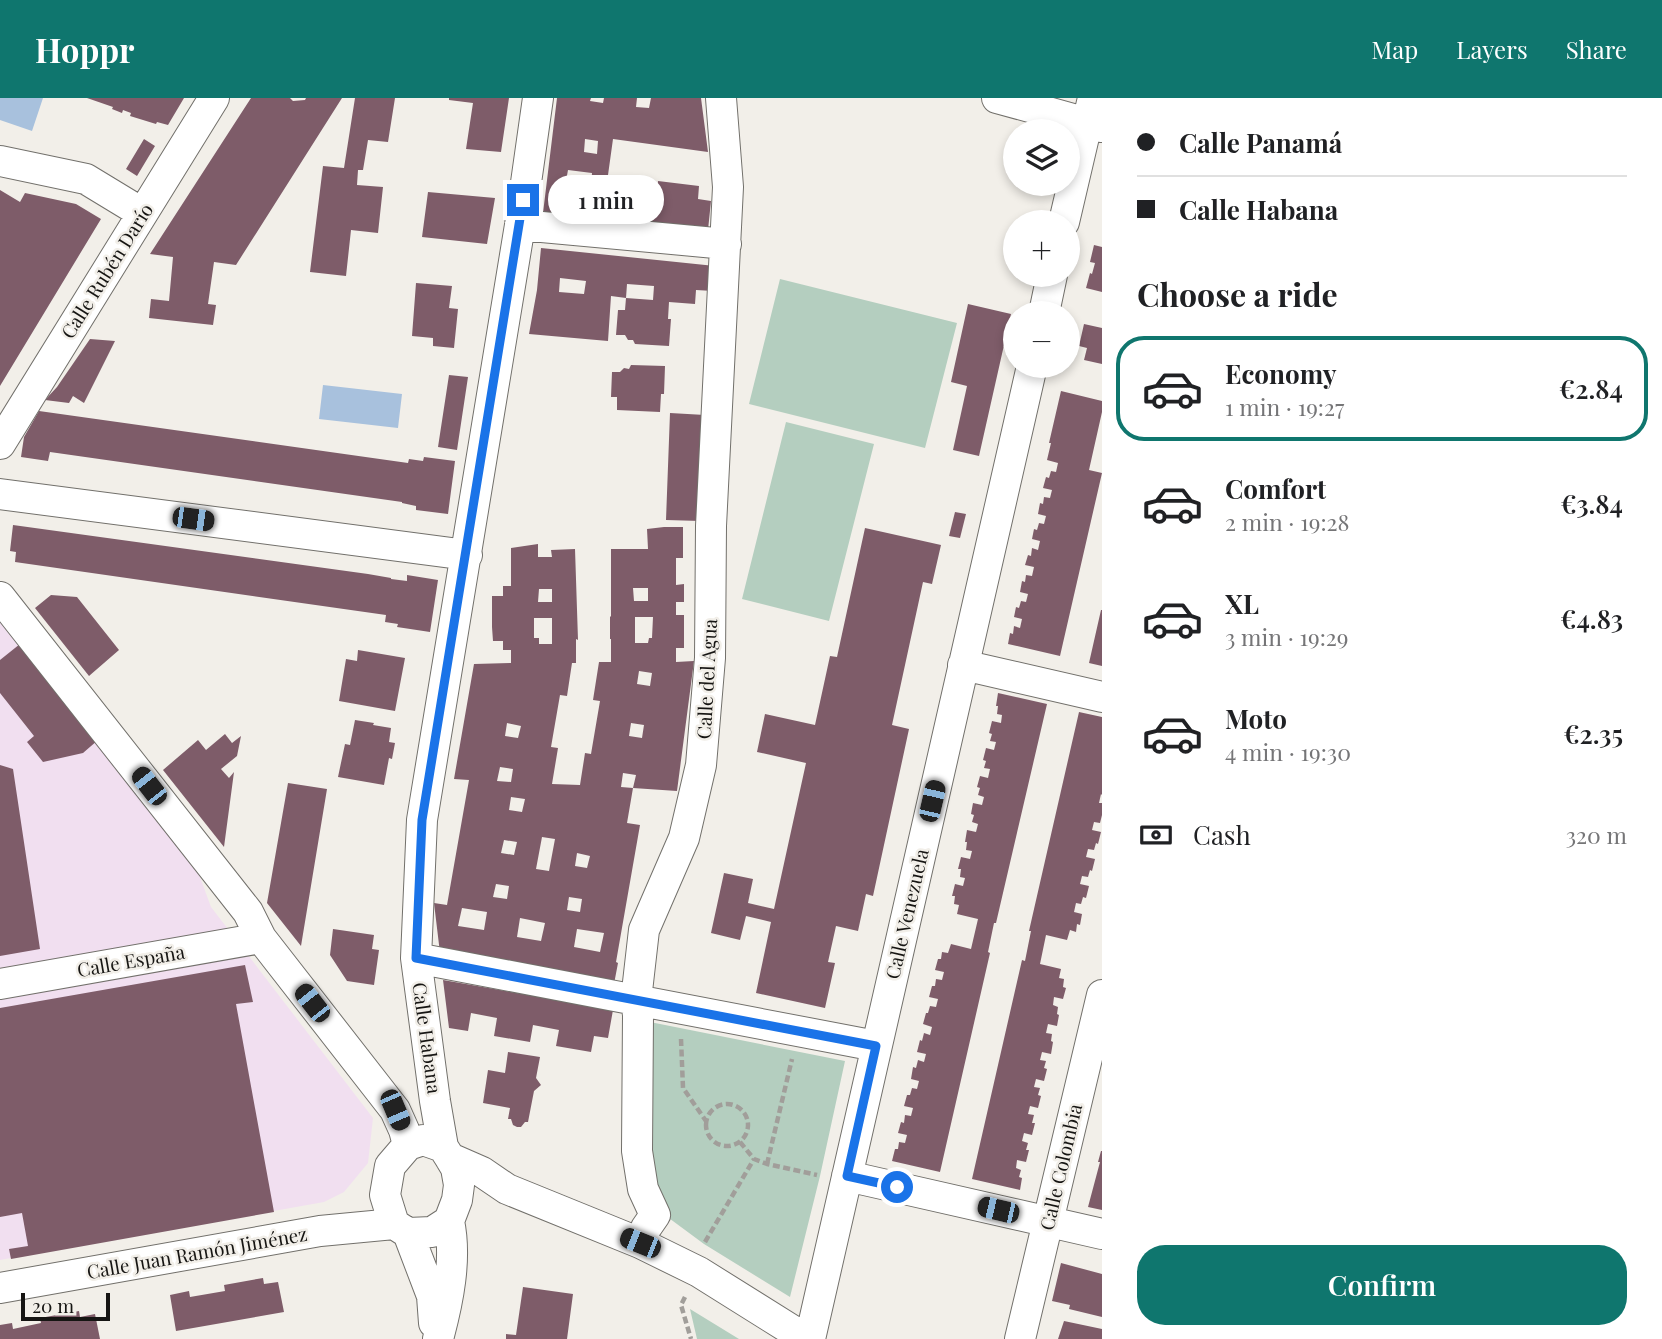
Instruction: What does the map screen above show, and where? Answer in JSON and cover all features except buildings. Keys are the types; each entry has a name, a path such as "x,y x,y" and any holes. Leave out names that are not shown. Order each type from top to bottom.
{"street":[{"name":"Calle Rubén Darío","path":"0,444 214,98"},
{"name":"Calle Habana","path":"447,1153 435,1101 416,958 422,820 467,555 538,98"},
{"name":"Calle del Agua","path":"640,1243 655,1215 643,1188 637,1151 636,1000 643,930 684,838 701,765 710,658 711,526 728,187 722,98"},
{"path":"997,98 1094,116 1067,210"},
{"path":"0,162 86,178 142,213"},
{"path":"520,225 726,244"},
{"name":"Calle Venezuela","path":"808,1339 834,1176 876,1046 1029,378"},
{"path":"0,494 467,555"},
{"path":"0,597 248,912 261,938 395,1110 408,1146"},
{"path":"963,665 1102,696"},
{"name":"Calle España","path":"0,984 261,938"},
{"path":"416,958 876,1046"},
{"name":"Calle Colombia","path":"1020,1339 1102,995"},
{"path":"437,1339 432,1296 385,1195 390,1166 408,1146 423,1140 507,1189 640,1243 700,1261 808,1339"},
{"path":"437,1339 447,1305 453,1211 459,1185 456,1168 447,1153"},
{"path":"834,1176 1102,1234"},
{"path":"401,1228 432,1232 453,1211 491,1190 507,1189"},
{"name":"Calle Juan Ramón Jiménez","path":"0,1287 320,1231 401,1228"}],"path":[{"path":"681,1029 683,1088 706,1122"},
{"path":"768,1164 794,1052"},
{"path":"732,1103 744,1111 749,1124 745,1137 740,1142 734,1145 719,1145 709,1136 706,1122 712,1109 718,1105 732,1103"},
{"path":"740,1142 754,1159 834,1176"},
{"path":"691,1339 681,1305 700,1261 754,1159"}],"shaded area":[{"path":"0,622 197,869 211,907 373,1118 368,1163 344,1192 324,1202 0,1260"}],"green space":[{"path":"780,279 957,323 925,448 749,404"},
{"path":"786,422 874,444 829,621 742,599"},
{"path":"645,1021 845,1061 790,1297 704,1244 658,1210 646,1180"},
{"path":"690,1309 739,1339 697,1339"}],"water":[{"path":"0,98 43,98 32,131 0,120"},
{"path":"323,385 402,394 398,428 319,419"}],"route":[{"path":"523,200 422,820 416,958 876,1046 847,1176 897,1187"}]}
